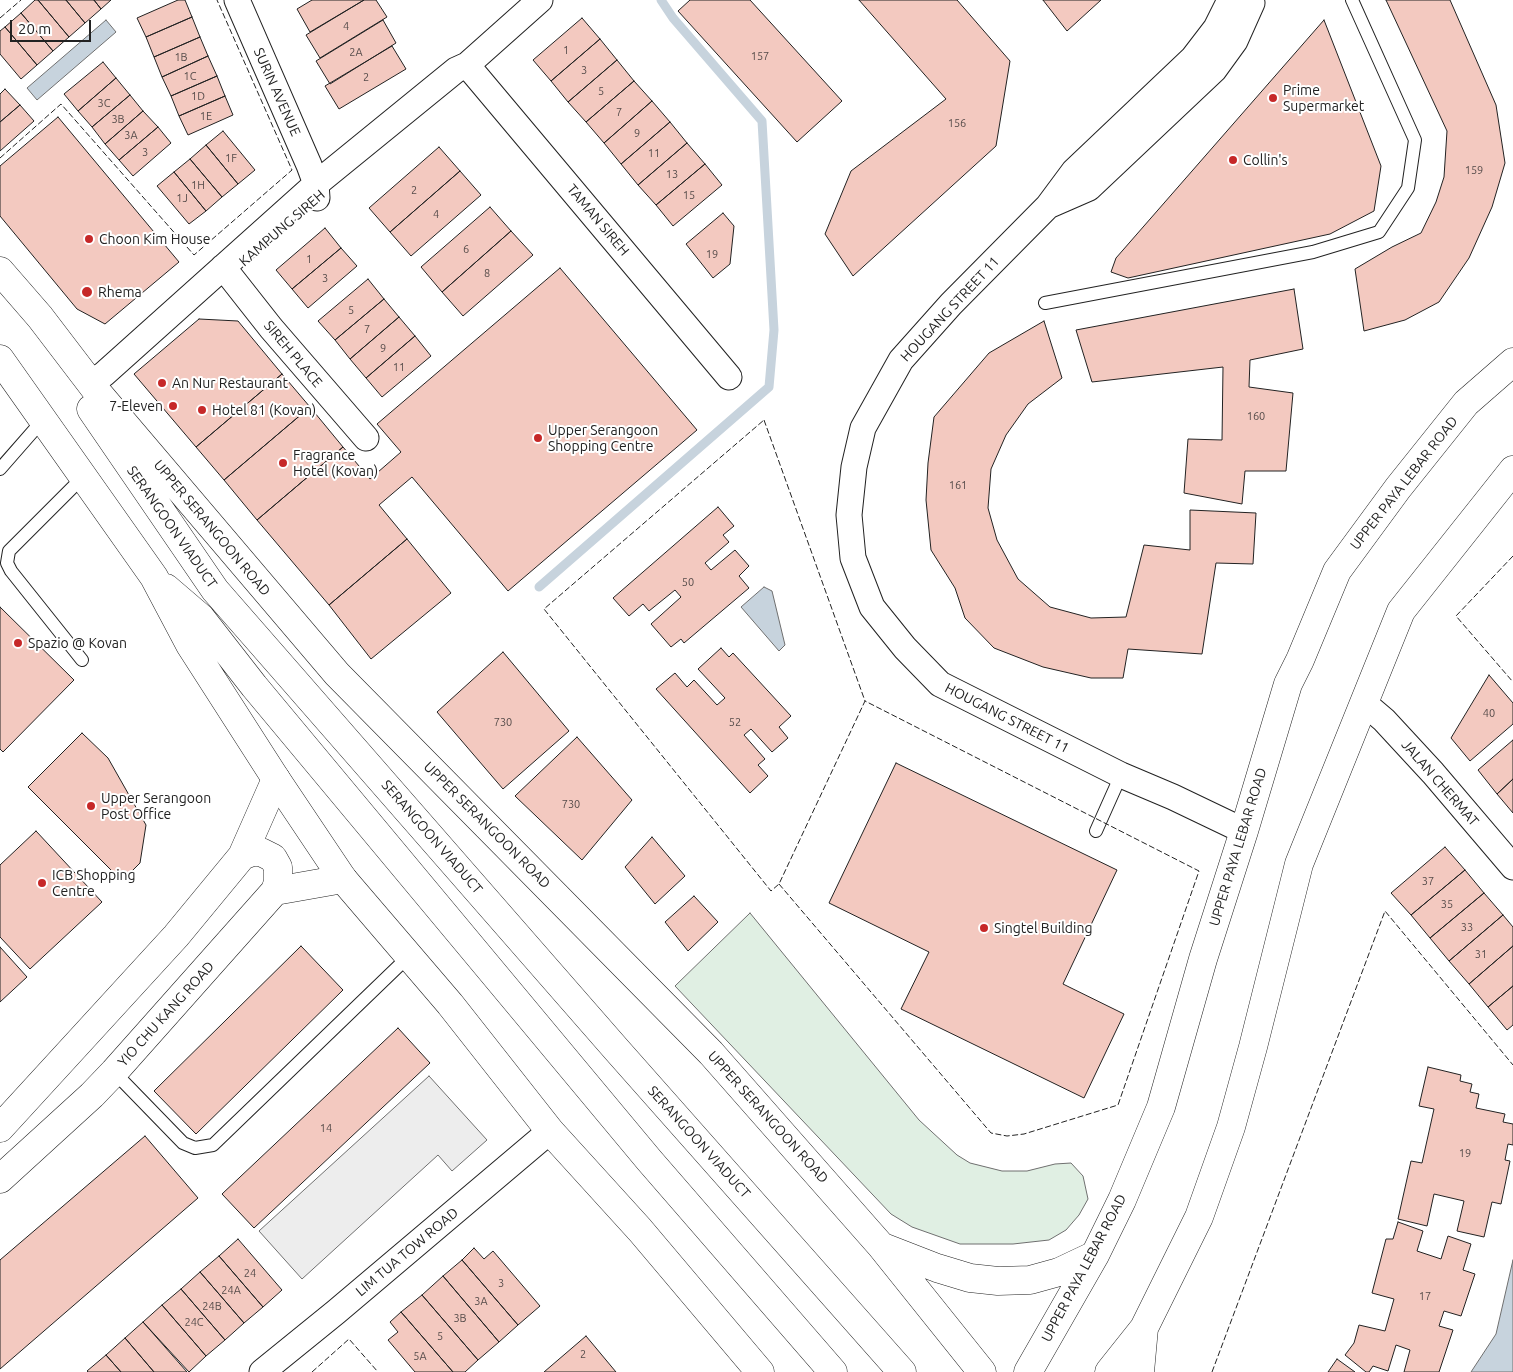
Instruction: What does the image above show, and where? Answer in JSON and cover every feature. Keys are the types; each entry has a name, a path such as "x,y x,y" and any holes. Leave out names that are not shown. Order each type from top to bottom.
{"main road":[{"name":"UPPER SERANGOON ROAD","path":"0,272 40,317 94,388 337,674 711,1053 881,1246 982,1372"},
{"name":"SERANGOON VIADUCT","path":"0,272 142,485 215,590 902,1372"},
{"path":"1466,403 1513,349"},
{"name":"UPPER PAYA LEBAR ROAD","path":"1028,1372 1095,1255 1122,1200 1161,1107 1203,958 1244,831 1288,684 1337,571 1398,488 1466,403 1513,362"},
{"path":"2,366 154,577 190,646 343,879 450,1004 550,1131 640,1230 760,1372"},
{"path":"1109,1372 1144,1328 1199,1217 1231,1127 1299,864 1401,611 1513,470"},
{"path":"154,577 201,618 299,740 649,1160 833,1372"},
{"path":"0,1128 176,936 242,856 276,779"},
{"path":"242,856 252,852 261,852 273,858 278,867 278,882 275,891 343,879"},
{"name":"YIO CHU KANG ROAD","path":"2,1173 92,1095 275,891"},
{"path":"881,1246 937,1268 970,1278 998,1281 1030,1280 1058,1272 1095,1255"},
{"path":"1140,1372 1144,1328"}],"street":[{"name":"SURIN AVENUE","path":"237,0 317,191"},
{"name":"KAMPUNG SIREH","path":"94,388 104,374 317,191 462,76 467,65 540,0"},
{"name":"HOUGANG STREET 11","path":"1230,0 1216,28 1193,58 1074,171 1048,206 952,304 901,360 863,428 854,467 849,514 853,558 872,608 905,648 940,684 1121,775 1173,797 1244,831"},
{"name":"HOUGANG STREET 11","path":"1048,206 1089,188 1214,70 1235,41 1252,0"},
{"name":"TAMAN SIREH","path":"467,65 729,377"},
{"name":"SIREH PLACE","path":"226,270 271,328 366,438"},
{"name":"JALAN CHERMAT","path":"1364,703 1384,720 1433,773 1513,867"},
{"name":"LIM TUA TOW ROAD","path":"262,1372 550,1131"}],"lane":[{"path":"1045,303 1313,252 1379,232 1408,188 1415,140 1352,0"},
{"path":"0,469 42,421"},
{"path":"82,478 9,551 7,563 11,571 82,660"},
{"path":"1096,831 1121,775"},
{"path":"114,1072 183,1143 195,1148 213,1145 409,956"}],"green space":[{"path":"750,913 919,1120 957,1155 970,1163 1002,1171 1027,1171 1055,1164 1071,1163 1083,1176 1088,1199 1079,1215 1066,1230 1049,1240 1013,1244 960,1244 912,1227 891,1214 675,986"}],"shaded area":[{"path":"106,20 116,32 37,100 27,88"},
{"path":"764,587 772,591 785,645 779,651 741,607"},
{"path":"429,1076 487,1140 452,1171 438,1155 302,1279 259,1231"},
{"path":"1513,1260 1513,1372 1471,1372 1496,1334"}],"building":[{"path":"35,0 38,0 69,37 53,51 21,13"},
{"path":"38,0 66,0 85,23 69,37"},
{"path":"66,0 94,0 101,9 85,23"},
{"path":"94,0 111,0 101,9"},
{"path":"178,0 185,0 192,17 146,37 137,18"},
{"path":"312,0 364,0 310,32 297,9"},
{"path":"364,0 376,0 387,17 320,58 306,35"},
{"path":"690,0 750,0 842,101 797,142 678,11"},
{"path":"859,0 957,0 1010,61 996,146 853,276 825,234 851,171 946,99"},
{"path":"1043,0 1101,0 1067,31"},
{"path":"1386,0 1450,0 1496,105 1505,163 1492,207 1469,258 1439,302 1405,320 1364,331 1355,269 1392,247 1421,233 1436,202 1444,177 1447,131"},
{"path":"21,13 53,51 37,65 5,27"},
{"path":"192,17 200,37 154,57 146,37"},
{"path":"582,18 600,39 551,81 533,60"},
{"path":"383,20 396,43 330,84 316,61"},
{"path":"1324,20 1381,166 1374,211 1330,234 1128,278 1111,272 1116,258"},
{"path":"5,27 37,65 21,79 0,54 0,31"},
{"path":"200,37 208,56 162,77 154,57"},
{"path":"600,39 617,60 568,102 551,81"},
{"path":"392,46 406,69 339,109 325,86"},
{"path":"208,56 217,76 171,96 162,77"},
{"path":"617,60 634,81 586,122 568,102"},
{"path":"103,62 116,78 78,111 64,94"},
{"path":"217,76 225,96 179,116 171,96"},
{"path":"116,78 130,95 92,127 78,111"},
{"path":"634,81 652,101 604,143 586,122"},
{"path":"5,89 20,105 0,122 0,94"},
{"path":"130,95 143,111 105,144 92,127"},
{"path":"225,96 233,115 188,135 179,116"},
{"path":"652,101 670,122 621,164 604,143"},
{"path":"20,105 34,121 0,151 0,122"},
{"path":"143,111 158,127 119,160 105,144"},
{"name":"Choon Kim House","path":"58,117 179,262 105,324 77,309 0,216 0,166"},
{"path":"670,122 687,143 638,185 621,164"},
{"path":"158,127 171,143 133,176 119,160"},
{"path":"223,131 255,170 238,184 206,145"},
{"path":"687,143 705,164 656,205 638,185"},
{"path":"206,145 238,184 222,197 190,159"},
{"path":"439,147 460,171 390,232 369,208"},
{"path":"190,159 222,197 206,211 174,172"},
{"path":"705,164 722,185 673,226 656,205"},
{"path":"460,171 481,195 411,256 390,232"},
{"path":"174,172 206,211 189,224 157,186"},
{"path":"490,207 511,231 442,292 421,267"},
{"path":"723,213 734,226 730,264 713,278 686,244"},
{"path":"325,228 341,248 292,289 276,270"},
{"path":"511,231 533,255 463,316 442,292"},
{"path":"341,248 357,266 308,308 292,289"},
{"name":"Upper Serangoon Shopping Centre","path":"560,268 697,430 508,591 412,477 379,505 407,539 329,605 257,520 343,447 370,479 401,452 377,424"},
{"path":"368,279 384,299 335,340 318,321"},
{"path":"1294,289 1303,349 1250,360 1249,387 1293,393 1286,471 1245,471 1242,504 1184,493 1188,439 1222,440 1223,367 1092,382 1076,330"},
{"path":"384,299 399,317 350,359 335,340"},
{"path":"399,317 415,336 366,378 350,359"},
{"name":"Hotel 81 (Kovan)","path":"199,319 238,321 282,374 196,447 134,374"},
{"path":"1044,321 1062,378 1028,404 1006,435 991,469 988,508 997,540 1018,579 1050,607 1091,618 1126,617 1144,545 1190,550 1190,510 1256,513 1253,564 1216,563 1202,654 1128,649 1123,678 1091,678 1043,667 994,648 965,618 955,588 931,550 926,500 928,463 934,417 989,353"},
{"path":"415,336 431,356 382,397 366,378"},
{"path":"282,374 310,407 224,480 196,447"},
{"name":"Fragrance Hotel (Kovan)","path":"310,407 343,447 257,520 224,480"},
{"path":"718,507 734,526 723,535 729,542 705,563 711,570 735,550 749,566 739,576 749,588 684,643 681,639 671,647 651,624 681,597 675,590 649,611 643,604 629,616 613,598"},
{"path":"407,539 451,593 371,659 329,605"},
{"name":"Spazio @ Kovan","path":"0,607 74,680 3,752 0,749"},
{"path":"721,648 729,657 733,653 791,716 779,727 788,738 772,752 751,729 744,735 765,759 758,765 768,776 750,793 656,689 675,673 687,687 694,680 717,705 725,698 698,669"},
{"path":"503,652 569,731 503,789 437,712"},
{"path":"1489,675 1513,703 1513,724 1470,761 1451,738"},
{"name":"Upper Serangoon Post Office","path":"82,733 108,758 146,825 140,863 122,881 28,787"},
{"path":"577,737 632,800 582,860 515,796"},
{"path":"1513,740 1513,779 1497,794 1478,770"},
{"name":"Singtel Building","path":"896,763 1117,870 1063,984 1124,1014 1084,1098 901,1009 929,952 829,903"},
{"path":"1513,779 1513,813 1497,794"},
{"name":"ICB Shopping Centre","path":"36,831 102,902 30,969 0,937 0,865"},
{"path":"652,837 685,876 655,904 625,867"},
{"path":"1445,847 1465,870 1411,915 1391,893"},
{"path":"1465,870 1484,893 1430,938 1411,915"},
{"path":"1484,893 1503,915 1449,961 1430,938"},
{"path":"694,896 718,922 688,951 665,922"},
{"path":"1503,915 1513,927 1513,946 1469,984 1449,961"},
{"path":"301,946 343,990 196,1134 154,1091"},
{"path":"1513,946 1513,986 1488,1007 1469,984"},
{"path":"0,947 27,977 0,1002"},
{"path":"1513,986 1513,1025 1507,1030 1488,1007"},
{"path":"398,1028 430,1063 254,1228 222,1194"},
{"path":"1428,1067 1461,1075 1460,1081 1472,1084 1470,1092 1479,1094 1476,1108 1505,1114 1503,1122 1513,1124 1513,1145 1508,1144 1505,1160 1510,1161 1501,1204 1492,1202 1484,1237 1457,1231 1464,1201 1434,1194 1427,1226 1398,1219 1411,1161 1422,1163 1434,1109 1419,1106"},
{"path":"145,1136 198,1198 0,1369 0,1260"},
{"path":"1398,1222 1423,1231 1417,1251 1441,1259 1448,1236 1471,1244 1463,1270 1475,1274 1461,1316 1444,1311 1439,1326 1453,1330 1439,1372 1404,1372 1410,1350 1396,1345 1388,1371 1373,1366 1369,1372 1366,1372 1345,1355 1354,1343 1359,1325 1385,1331 1394,1299 1372,1293 1386,1239 1393,1239"},
{"path":"238,1239 282,1290 263,1307 219,1256"},
{"path":"474,1248 484,1259 493,1251 540,1306 518,1325 462,1260"},
{"path":"219,1256 263,1307 244,1323 200,1272"},
{"path":"462,1260 518,1325 499,1342 443,1276"},
{"path":"200,1272 244,1323 225,1340 181,1289"},
{"path":"443,1276 499,1342 478,1360 422,1295"},
{"path":"181,1289 225,1340 206,1356 162,1305"},
{"path":"422,1295 478,1360 465,1372 453,1372 401,1312"},
{"path":"162,1305 206,1356 189,1372 143,1322"},
{"path":"401,1312 453,1372 415,1372 388,1340 398,1332 390,1322"},
{"path":"143,1322 187,1372 154,1372 125,1338"},
{"path":"586,1336 616,1372 544,1372"},
{"path":"125,1338 154,1372 121,1372 106,1355"},
{"path":"106,1355 121,1372 87,1371"},
{"path":"1337,1359 1355,1372 1328,1372"}],"waterway":[{"path":"539,587 769,387 774,330 762,121 673,18 661,0"}],"fence":[{"path":"0,18 21,0"},
{"path":"0,158 61,104 194,255 292,170 217,0"},
{"path":"764,420 865,701 779,884 771,891 544,609 764,420"},
{"path":"1513,556 1456,616 1513,682"},
{"path":"779,884 991,1133 1007,1136 1024,1134 1118,1105 1199,871 865,701"},
{"path":"1212,1372 1385,911 1513,1065"},
{"path":"312,1372 349,1339 378,1372"}],"place":[{"name":"Prime Supermarket","path":"1273,98"},
{"name":"Collin's","path":"1233,160"},
{"name":"Choon Kim House","path":"89,239"},
{"name":"Rhema","path":"87,292"},
{"name":"An Nur Restaurant","path":"162,383"},
{"name":"7-Eleven","path":"173,406"},
{"name":"Hotel 81 (Kovan)","path":"202,410"},
{"name":"Upper Serangoon Shopping Centre","path":"538,438"},
{"name":"Fragrance Hotel (Kovan)","path":"283,463"},
{"name":"Spazio @ Kovan","path":"18,643"},
{"name":"Upper Serangoon Post Office","path":"91,806"},
{"name":"ICB Shopping Centre","path":"42,883"},
{"name":"Singtel Building","path":"984,928"}]}
